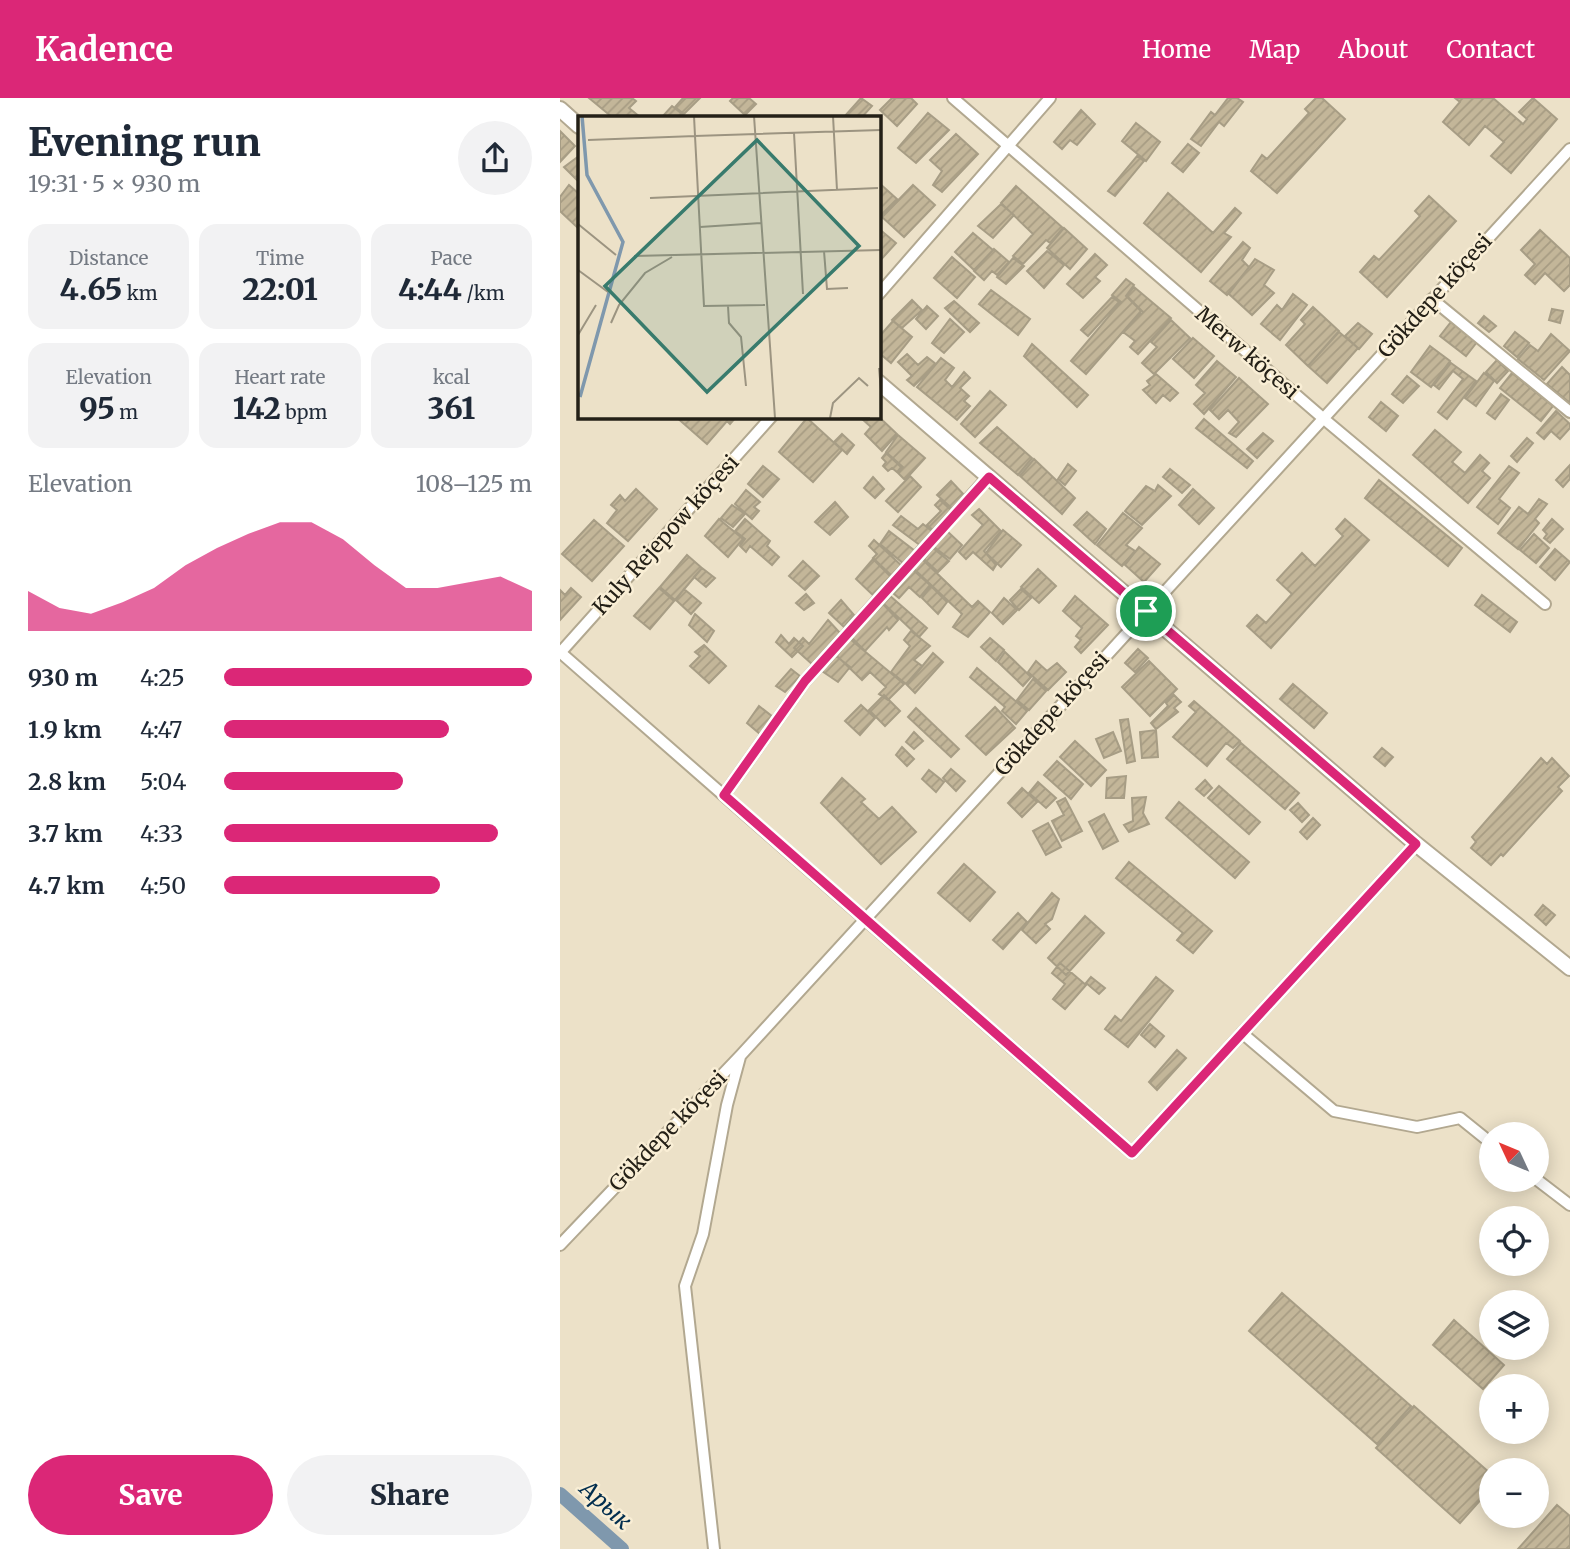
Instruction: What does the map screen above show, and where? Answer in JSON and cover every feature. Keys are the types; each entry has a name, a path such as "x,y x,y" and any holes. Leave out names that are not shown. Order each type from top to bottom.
{"street":[{"name":"Merw köçesi","path":"953,98 1324,419 1545,604"},
{"path":"880,293 1049,98"},
{"path":"560,109 578,125"},
{"name":"Gökdepe köçesi","path":"560,1245 741,1055 1570,149"},
{"path":"1432,299 1570,412"},
{"path":"880,384 1416,844 1570,968"},
{"name":"Kuly Rejepow köçesi","path":"560,653 770,418"},
{"path":"724,795 805,681 989,477"},
{"path":"560,653 1132,1153 1416,844"},
{"path":"1242,1033 1334,1111 1418,1127 1460,1118 1479,1133"},
{"path":"714,1549 685,1286 704,1234 727,1105 741,1055"},
{"path":"1549,1189 1570,1205"}],"building":[{"path":"589,98 632,98 636,101 629,108 639,116 611,116"},
{"path":"683,98 700,98 684,114 675,107"},
{"path":"733,98 749,98 756,104 745,115 730,101"},
{"path":"861,98 872,106 863,116 845,116"},
{"path":"892,98 911,98 917,104 897,126 880,110"},
{"path":"1228,98 1237,98 1243,102 1224,126 1219,122 1201,146 1191,139 1211,112 1215,115"},
{"path":"1316,98 1322,98 1345,119 1277,193 1251,171 1262,155 1267,159 1309,113 1305,109"},
{"path":"1455,98 1493,98 1523,124 1527,119 1519,112 1533,98 1557,119 1511,173 1491,156 1504,142 1485,126 1469,145 1443,122 1460,102"},
{"path":"672,106 685,116 663,116"},
{"path":"1081,110 1095,124 1077,145 1070,140 1062,149 1054,142"},
{"path":"928,113 949,130 916,163 898,148"},
{"path":"1136,123 1160,142 1146,161 1122,141"},
{"path":"560,131 575,146 560,162"},
{"path":"956,134 978,154 942,192 933,185 942,171 930,160"},
{"path":"1188,144 1199,153 1183,172 1172,163"},
{"path":"1137,156 1144,161 1115,196 1108,191"},
{"path":"578,157 578,181 564,167"},
{"path":"880,184 897,199 880,216"},
{"path":"569,185 578,193 578,228 560,211 560,197"},
{"path":"913,185 935,205 904,237 882,217"},
{"path":"1016,186 1063,228 1050,243 1046,240 1023,264 1013,256 1033,234 1001,203"},
{"path":"1168,193 1213,233 1235,208 1241,213 1224,233 1231,237 1201,272 1144,223"},
{"path":"1429,196 1456,221 1387,297 1360,272 1374,256 1379,260 1420,216 1415,211"},
{"path":"1001,204 1014,215 993,238 978,226"},
{"path":"1064,228 1087,249 1070,269 1047,248"},
{"path":"880,230 896,243 880,261"},
{"path":"1540,230 1570,258 1570,285 1564,291 1545,273 1535,284 1525,275 1535,264 1521,250"},
{"path":"973,233 993,250 974,270 955,252"},
{"path":"1243,242 1250,248 1242,260 1249,267 1227,295 1210,281"},
{"path":"994,249 1009,262 997,275 992,271 984,280 974,271"},
{"path":"1047,251 1064,265 1044,288 1027,271"},
{"path":"1095,254 1107,265 1095,277 1100,281 1083,298 1067,284"},
{"path":"952,257 975,277 957,298 934,278"},
{"path":"1013,258 1024,266 1006,284 997,277"},
{"path":"1255,259 1274,270 1264,285 1274,293 1252,315 1229,294"},
{"path":"1126,279 1134,285 1126,296 1141,311 1086,374 1071,361 1121,302 1112,295"},
{"path":"1134,287 1171,318 1138,354 1130,347 1135,341 1123,332 1143,312 1127,296"},
{"path":"991,290 1030,319 1018,335 979,304"},
{"path":"1293,294 1307,305 1280,340 1261,324 1277,305 1282,310"},
{"path":"1112,297 1119,302 1088,336 1081,330"},
{"path":"912,300 922,310 902,328 892,320"},
{"path":"954,301 979,323 970,332 945,308"},
{"path":"927,306 938,316 926,329 916,319"},
{"path":"1313,307 1339,331 1308,366 1286,345 1305,324 1301,320"},
{"path":"1552,309 1563,311 1560,323 1549,320"},
{"path":"1484,316 1496,326 1489,332 1478,323"},
{"path":"950,319 964,332 944,353 932,343"},
{"path":"1171,320 1190,338 1154,374 1142,363 1157,347 1151,342"},
{"path":"893,321 912,337 891,363 880,354 880,336"},
{"path":"1451,322 1477,342 1466,356 1440,336"},
{"path":"1358,323 1372,334 1359,349 1345,336"},
{"path":"1339,332 1358,348 1327,383 1308,366"},
{"path":"1515,332 1529,343 1517,357 1504,346"},
{"path":"1551,334 1570,351 1544,380 1518,359 1530,345 1538,351"},
{"path":"1193,338 1214,356 1194,378 1173,359"},
{"path":"1032,344 1088,395 1077,407 1024,356"},
{"path":"1430,346 1450,361 1431,387 1411,372"},
{"path":"907,354 918,365 927,357 936,364 914,386 907,380 912,376 898,362"},
{"path":"941,358 954,368 945,380 952,387 964,372 970,378 960,388 969,396 964,401 970,406 957,420 917,387"},
{"path":"1497,360 1508,371 1497,383 1486,372"},
{"path":"1217,361 1236,377 1204,414 1194,404 1205,393 1196,385"},
{"path":"1451,363 1476,381 1447,419 1438,412 1463,379 1453,371 1439,389 1434,385"},
{"path":"1562,367 1570,375 1570,403 1547,384"},
{"path":"1484,373 1494,381 1476,406 1465,398"},
{"path":"1512,373 1553,406 1541,421 1500,388"},
{"path":"1156,374 1178,393 1170,401 1163,395 1156,403 1143,390 1150,385 1147,381"},
{"path":"1407,376 1419,386 1403,403 1392,394"},
{"path":"1239,378 1268,404 1236,437 1229,433 1239,422 1228,410 1219,419 1210,410"},
{"path":"990,391 1006,405 975,437 961,424"},
{"path":"1501,394 1509,400 1495,419 1487,413"},
{"path":"1381,402 1398,416 1386,431 1369,417"},
{"path":"1556,411 1570,424 1570,428 1560,439 1551,431 1544,439 1537,433"},
{"path":"677,418 735,418 730,424 727,421 707,444"},
{"path":"807,418 842,450 813,482 779,452"},
{"path":"861,418 880,418 897,434 882,451 865,434 871,427"},
{"path":"1204,419 1253,461 1247,468 1196,428"},
{"path":"997,427 1032,458 1018,475 980,443"},
{"path":"1435,430 1461,452 1452,462 1465,473 1480,455 1489,463 1482,471 1490,478 1468,503 1413,455"},
{"path":"1263,433 1273,441 1257,458 1247,449"},
{"path":"842,434 854,445 847,454 834,442"},
{"path":"898,435 925,458 905,480 898,473 903,467 886,452"},
{"path":"1527,438 1533,443 1517,462 1511,456"},
{"path":"886,453 901,467 897,472 892,468 888,471 883,466 886,462 882,458"},
{"path":"1034,459 1075,498 1062,514 1020,476"},
{"path":"1068,464 1076,471 1065,485 1058,479"},
{"path":"1570,465 1570,479 1563,487 1556,480"},
{"path":"763,466 779,479 763,497 748,484"},
{"path":"1509,466 1519,473 1499,499 1510,508 1498,524 1477,507"},
{"path":"1170,469 1190,485 1182,493 1163,477"},
{"path":"910,476 921,487 898,512 886,501"},
{"path":"873,477 884,489 875,498 864,488"},
{"path":"1379,480 1462,548 1448,566 1365,498"},
{"path":"951,481 967,498 955,511 937,495"},
{"path":"1158,485 1171,496 1142,525 1125,511 1146,486 1155,491"},
{"path":"636,489 657,509 628,541 607,523 617,510 611,505 620,495 625,501"},
{"path":"1193,489 1214,508 1199,524 1179,505"},
{"path":"746,490 760,502 754,507 759,511 752,519 735,504"},
{"path":"1539,499 1547,504 1535,519 1539,523 1518,549 1498,533 1519,507 1528,514"},
{"path":"940,500 953,512 935,532 927,525 941,511 935,505"},
{"path":"835,502 848,517 830,535 815,522"},
{"path":"732,505 745,514 733,527 721,518"},
{"path":"979,509 1001,531 984,551 996,565 993,570 973,552 966,559 959,552 983,525 972,515"},
{"path":"1087,512 1106,529 1095,544 1074,525"},
{"path":"1123,513 1142,528 1126,545 1135,551 1122,566 1097,545"},
{"path":"901,516 918,529 923,524 933,532 921,546 893,525"},
{"path":"719,519 743,539 728,557 705,536"},
{"path":"745,519 770,541 767,546 779,557 772,565 750,546 746,552 740,546 745,539 735,531"},
{"path":"1345,519 1369,540 1271,648 1247,626 1257,615 1266,623 1292,594 1277,580 1302,553 1315,566 1343,536 1336,529"},
{"path":"1552,519 1563,529 1550,543 1544,538 1547,534 1543,530"},
{"path":"594,520 624,546 592,581 562,554"},
{"path":"1003,530 1021,545 1001,567 986,553"},
{"path":"889,531 915,551 904,564 880,544"},
{"path":"947,531 962,545 950,559 934,547"},
{"path":"1534,534 1549,548 1536,563 1520,550"},
{"path":"874,540 903,567 893,577 873,558 877,554 869,546"},
{"path":"1139,547 1160,564 1144,582 1125,565"},
{"path":"933,548 949,561 938,572 924,559"},
{"path":"1555,549 1570,562 1555,580 1540,567"},
{"path":"687,555 702,568 675,600 660,587"},
{"path":"873,559 892,578 875,597 856,579"},
{"path":"922,559 972,607 978,601 990,612 968,637 953,627 962,614 913,568"},
{"path":"803,561 819,576 805,590 789,576"},
{"path":"702,568 715,578 706,587 694,577"},
{"path":"912,569 930,585 920,597 909,587 899,598 893,593"},
{"path":"1038,569 1056,586 1039,603 1021,587"},
{"path":"931,586 947,602 938,614 922,598"},
{"path":"571,588 581,597 560,620 560,590 565,595"},
{"path":"659,588 674,601 650,629 634,616"},
{"path":"684,589 701,603 691,614 676,600"},
{"path":"1021,589 1031,598 1019,610 1010,600"},
{"path":"806,594 814,603 804,610 796,603"},
{"path":"889,595 927,628 919,637 883,603"},
{"path":"1482,595 1517,622 1510,632 1475,605"},
{"path":"1075,596 1108,625 1081,653 1075,647 1081,640 1076,636 1082,628 1063,611"},
{"path":"1004,598 1017,610 1003,624 992,613"},
{"path":"841,600 854,615 844,627 829,613"},
{"path":"883,604 898,620 889,630 887,627 865,651 851,637"},
{"path":"695,614 714,631 707,642 689,625"},
{"path":"828,620 840,633 812,664 794,648 803,638 809,644"},
{"path":"911,631 930,646 914,660 922,666 906,684 891,672 910,646 904,640"},
{"path":"781,635 789,644 794,638 803,646 792,657 776,642"},
{"path":"990,638 1004,650 996,661 981,647"},
{"path":"850,639 904,684 888,700 879,694 886,687 870,672 862,680 837,656"},
{"path":"704,645 726,666 709,683 690,666 700,656 695,652"},
{"path":"1138,649 1148,658 1135,672 1125,663"},
{"path":"1005,652 1031,677 1023,686 998,662"},
{"path":"933,653 943,662 915,693 907,685"},
{"path":"836,656 850,667 838,682 822,671"},
{"path":"1036,661 1047,671 1057,663 1066,672 1048,690 1028,672"},
{"path":"1149,661 1177,689 1150,716 1122,687"},
{"path":"977,668 1027,711 1016,724 1002,711 1005,707 970,677"},
{"path":"791,669 800,676 785,692 776,686"},
{"path":"1033,679 1046,691 1029,710 1017,700"},
{"path":"1293,684 1327,713 1314,728 1280,699"},
{"path":"884,695 900,711 885,726 869,710"},
{"path":"1174,695 1181,702 1174,708 1178,712 1156,729 1151,723 1168,706 1166,703"},
{"path":"1194,701 1240,741 1233,748 1226,743 1207,766 1173,737 1196,712 1189,706"},
{"path":"861,705 875,718 860,735 845,721"},
{"path":"759,706 773,717 760,734 747,723"},
{"path":"995,707 1015,728 986,755 966,736"},
{"path":"916,708 959,749 951,757 908,717"},
{"path":"1128,719 1135,761 1127,763 1120,720"},
{"path":"1156,730 1158,757 1142,758 1140,732"},
{"path":"914,732 923,741 914,749 906,742"},
{"path":"1113,732 1121,751 1104,758 1096,739"},
{"path":"1075,741 1106,770 1091,786 1060,757"},
{"path":"1241,743 1299,793 1285,809 1227,759"},
{"path":"902,747 914,759 907,766 896,755"},
{"path":"1382,748 1393,757 1385,766 1374,757"},
{"path":"1541,758 1547,764 1552,758 1569,776 1558,787 1562,791 1503,856 1501,854 1491,865 1471,848 1476,842 1472,837"},
{"path":"1057,761 1083,784 1071,799 1044,775"},
{"path":"951,769 965,781 956,791 943,778"},
{"path":"929,770 944,782 936,792 922,779"},
{"path":"1126,776 1124,798 1106,798 1107,778"},
{"path":"842,778 865,799 861,802 879,819 892,807 916,832 881,864 821,803"},
{"path":"1205,780 1212,788 1204,796 1196,789"},
{"path":"1038,782 1056,798 1046,808 1029,793"},
{"path":"1219,786 1260,822 1249,834 1208,798"},
{"path":"1022,788 1037,802 1022,817 1008,803"},
{"path":"1146,797 1143,813 1149,824 1129,832 1124,825 1133,821 1132,798"},
{"path":"1065,798 1082,831 1062,841 1052,821 1064,815 1057,802"},
{"path":"1179,802 1249,862 1235,878 1166,818"},
{"path":"1298,803 1309,815 1302,822 1290,810"},
{"path":"1104,814 1118,841 1103,849 1089,822"},
{"path":"1313,818 1320,825 1307,839 1300,832"},
{"path":"1048,823 1061,847 1046,855 1033,831"},
{"path":"1129,862 1212,931 1193,953 1177,940 1183,933 1116,878"},
{"path":"964,864 995,892 970,921 938,893"},
{"path":"1052,893 1059,899 1052,919 1045,924 1050,929 1036,943 1022,930"},
{"path":"1543,905 1555,915 1546,925 1535,915"},
{"path":"1018,913 1027,922 1003,949 993,940"},
{"path":"1085,916 1104,933 1066,975 1048,958"},
{"path":"1060,963 1086,985 1065,1009 1053,999 1065,984 1052,973"},
{"path":"1091,977 1105,988 1099,994 1086,983"},
{"path":"1156,977 1173,991 1128,1047 1105,1029 1115,1016 1121,1021"},
{"path":"1150,1024 1164,1036 1155,1047 1141,1035"},
{"path":"1177,1050 1186,1058 1157,1090 1149,1082"},
{"path":"1282,1293 1411,1406 1377,1444 1249,1331"},
{"path":"1454,1320 1479,1342 1479,1360 1498,1360 1504,1365 1496,1374 1479,1374 1479,1385 1433,1345"},
{"path":"1414,1406 1479,1463 1479,1502 1460,1523 1376,1448"},
{"path":"1557,1505 1570,1516 1570,1549 1518,1549 1537,1528 1549,1528 1549,1514"}],"waterway":[{"name":"Арык","path":"560,1494 622,1549"}],"route":[{"path":"989,477 1146,611 1416,844 1132,1153 724,795 805,681 989,477"}]}
